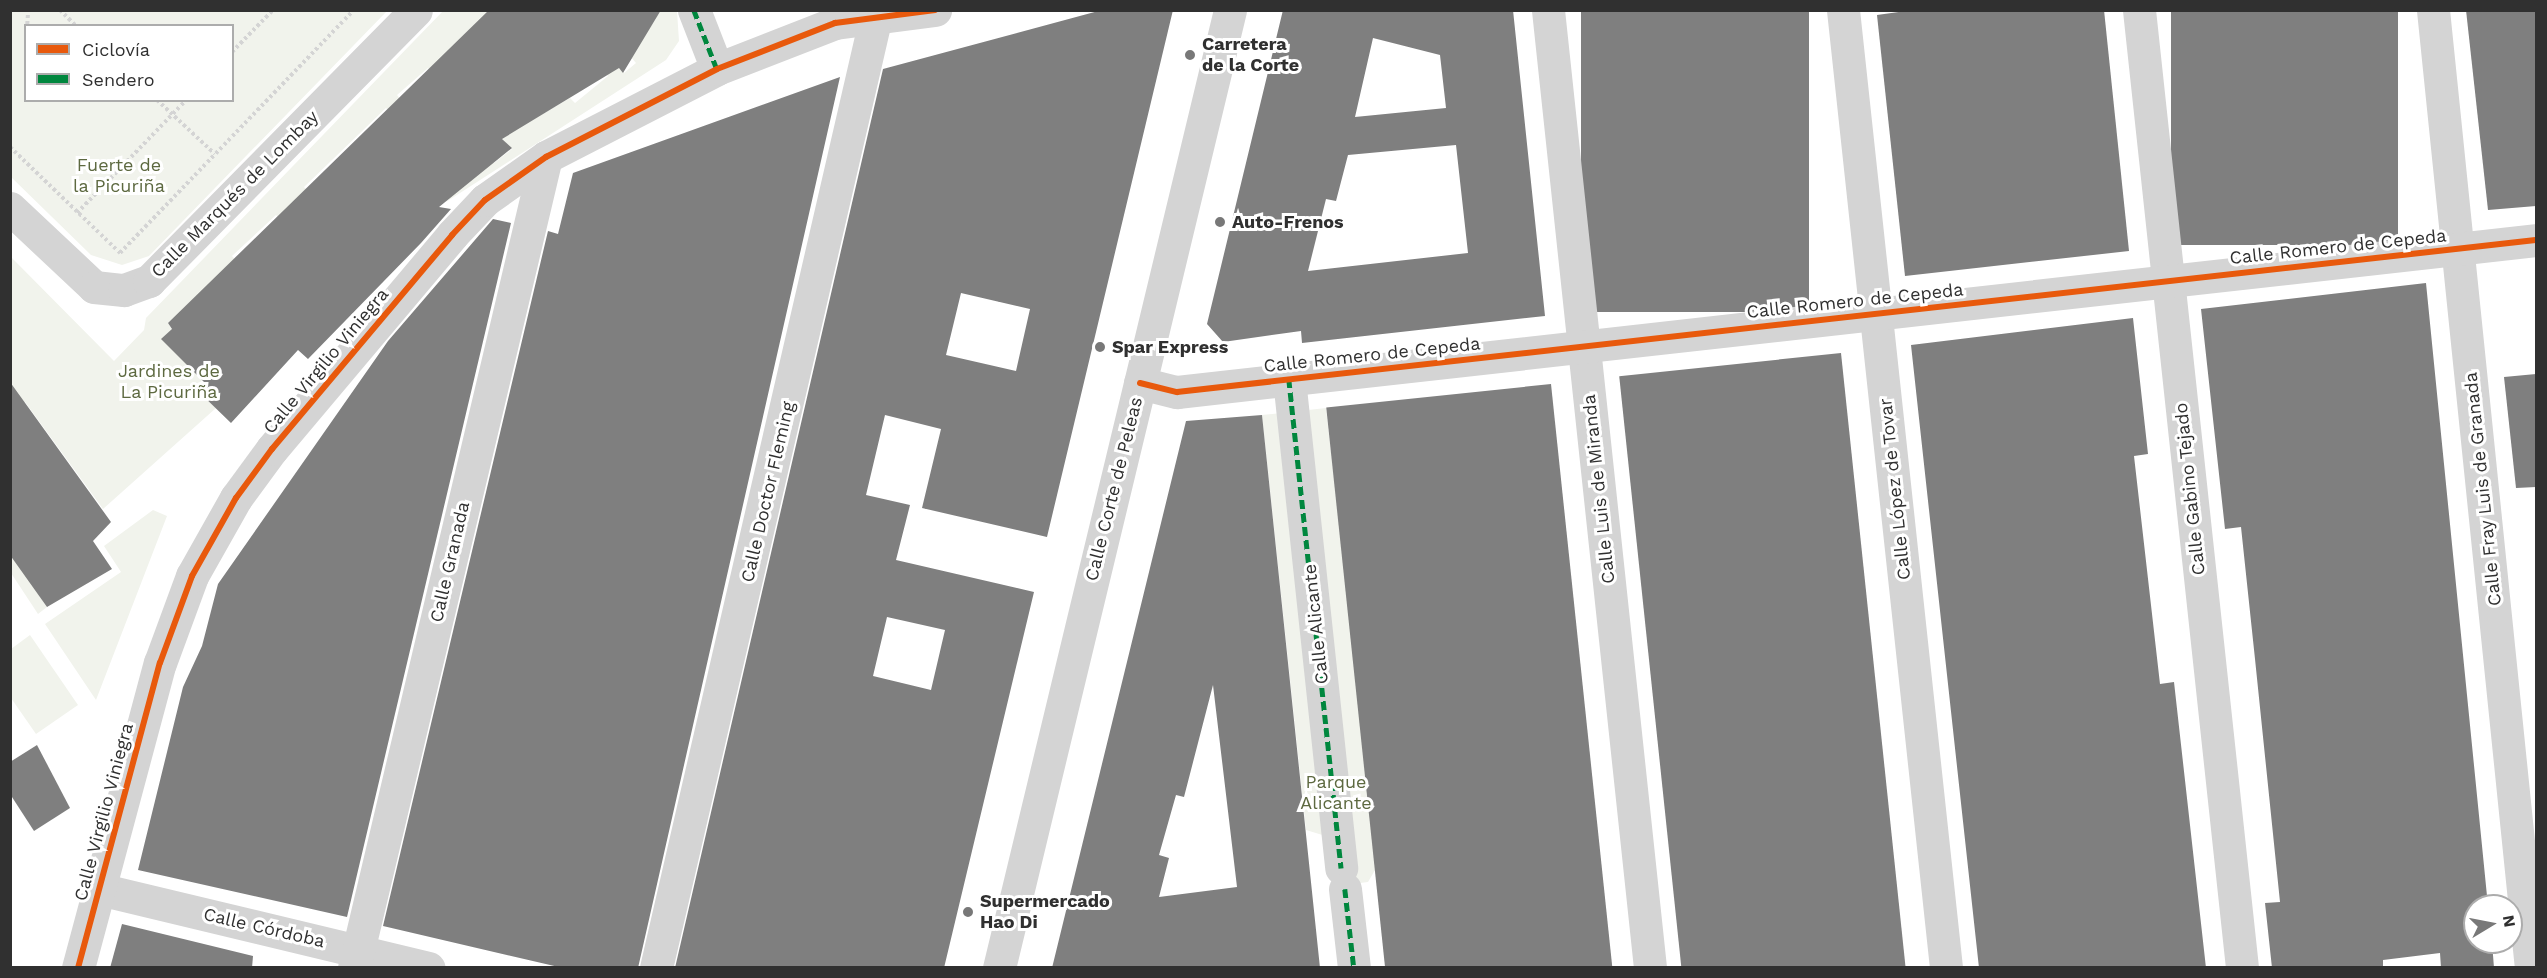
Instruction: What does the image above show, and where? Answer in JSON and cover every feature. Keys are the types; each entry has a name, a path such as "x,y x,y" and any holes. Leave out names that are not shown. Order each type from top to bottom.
{"street":[{"name":"Calle Marqués de Lombay","path":"10,208 94,287 124,290 149,281 416,10"},
{"path":"694,10 717,69"},
{"name":"Calle Virgilio Viniegra","path":"78,968 160,663 192,576 236,498 452,235 485,200 546,157 717,69 835,23 872,14 935,10"},
{"name":"Calle Corte de Peleas","path":"999,968 1230,10"},
{"name":"Calle Luis de Miranda","path":"1548,10 1650,968"},
{"name":"Calle López de Tovar","path":"1844,10 1946,968"},
{"name":"Calle Gabino Tejado","path":"2139,10 2242,968"},
{"name":"Calle Fray Luis de Granada","path":"2433,10 2531,968"},
{"name":"Calle Doctor Fleming","path":"656,968 872,14"},
{"name":"Calle Granada","path":"356,959 546,157"},
{"name":"Calle Romero de Cepeda","path":"1140,383 1177,392 2536,240"},
{"name":"Calle Alicante","path":"1289,379 1354,968"},
{"name":"Calle Córdoba","path":"99,890 356,959 429,968"}],"path":[{"path":"60,10 74,24"},
{"path":"234,50 273,10"},
{"path":"10,147 120,253 354,10"},
{"path":"159,102 215,154"},
{"path":"77,213 184,102"}],"green space":[{"name":"Fuerte de la Picuriña","path":"11,10 387,11 149,256 122,265 91,255 11,177"},
{"name":"Jardines de La Picuriña","path":"443,11 489,11 438,78 428,68 397,95 407,107 396,118 386,108 304,187 311,195 283,222 276,215 232,256 240,265 168,323 202,380 195,388 216,408 103,509 25,402 11,410 10,256 114,361 144,330 146,318"},
{"path":"645,11 677,11 679,41 666,60 446,202 486,155 494,163 512,149 501,138 570,98 575,103 608,76 585,48 592,42 624,73 636,63 630,56 656,19"},
{"name":"Parque Alicante","path":"1326,408 1378,865 1368,882 1352,884 1329,837 1306,830 1262,415"},
{"path":"153,510 167,516 96,700 45,624 121,572 104,546"},
{"path":"10,552 47,607 38,614 11,573"},
{"path":"30,635 78,705 36,734 11,698 11,649"}],"building":[{"path":"489,10 661,10 623,73 619,68 502,139 512,148 439,207 451,209 308,359 298,350 231,423 199,392 207,385 161,339 172,329 168,323"},
{"path":"1102,10 1173,10 1047,537 922,508 941,429 885,415 866,495 910,505 896,560 1034,592 944,968 675,968 883,69","holes":["961,293 1030,309 1016,371 946,355","887,617 945,630 931,690 873,676"]},
{"path":"1283,10 1513,10 1545,316 1302,343 1301,331 1223,342 1207,324","holes":["1373,38 1440,55 1446,108 1355,117","1456,145 1468,253 1308,271 1326,199 1336,201 1348,155"]},
{"path":"1581,10 1809,10 1809,312 1581,312"},
{"path":"1913,10 2104,10 2129,251 1905,276 1877,15"},
{"path":"2171,10 2398,10 2398,245 2171,245"},
{"path":"2466,10 2536,10 2536,206 2488,210"},
{"path":"840,77 638,968 563,968 383,926 548,231 558,234 573,173"},
{"path":"493,219 511,223 347,917 138,870 183,687 202,646 218,584 388,341"},
{"path":"2426,283 2487,894 2463,894 2463,954 2493,954 2494,968 2441,968 2440,953 2383,960 2383,968 2272,968 2265,903 2280,902 2241,527 2225,529 2201,309"},
{"path":"2133,318 2148,454 2134,456 2160,684 2174,682 2206,968 1979,968 1911,345"},
{"path":"1841,353 1906,968 1681,968 1619,376"},
{"path":"2536,374 2536,487 2516,488 2504,377"},
{"path":"10,382 111,522 93,541 112,569 47,607 10,555"},
{"path":"1551,384 1612,968 1385,968 1326,408"},
{"path":"1262,415 1320,968 1052,968 1186,421","holes":["1213,685 1237,887 1159,897 1169,858 1159,855 1176,795 1184,797"]},
{"path":"37,745 70,808 34,831 10,794 10,762"},
{"path":"122,924 253,956 252,968 110,968"}],"marked path":[{"path":"694,10 717,69"},
{"path":"1289,379 1341,868"},
{"path":"1345,889 1354,968"}],"cycle path":[{"path":"78,968 160,663 192,576 236,498 272,449 452,235 485,200 546,157 717,69 835,23 935,10"},
{"path":"1140,383 1177,392 2536,240"}],"place":[{"name":"Carretera de la Corte","path":"1190,55"},
{"name":"Auto-Frenos","path":"1220,222"},
{"name":"Spar Express","path":"1100,347"},
{"name":"Supermercado Hao Di","path":"968,912"}]}
